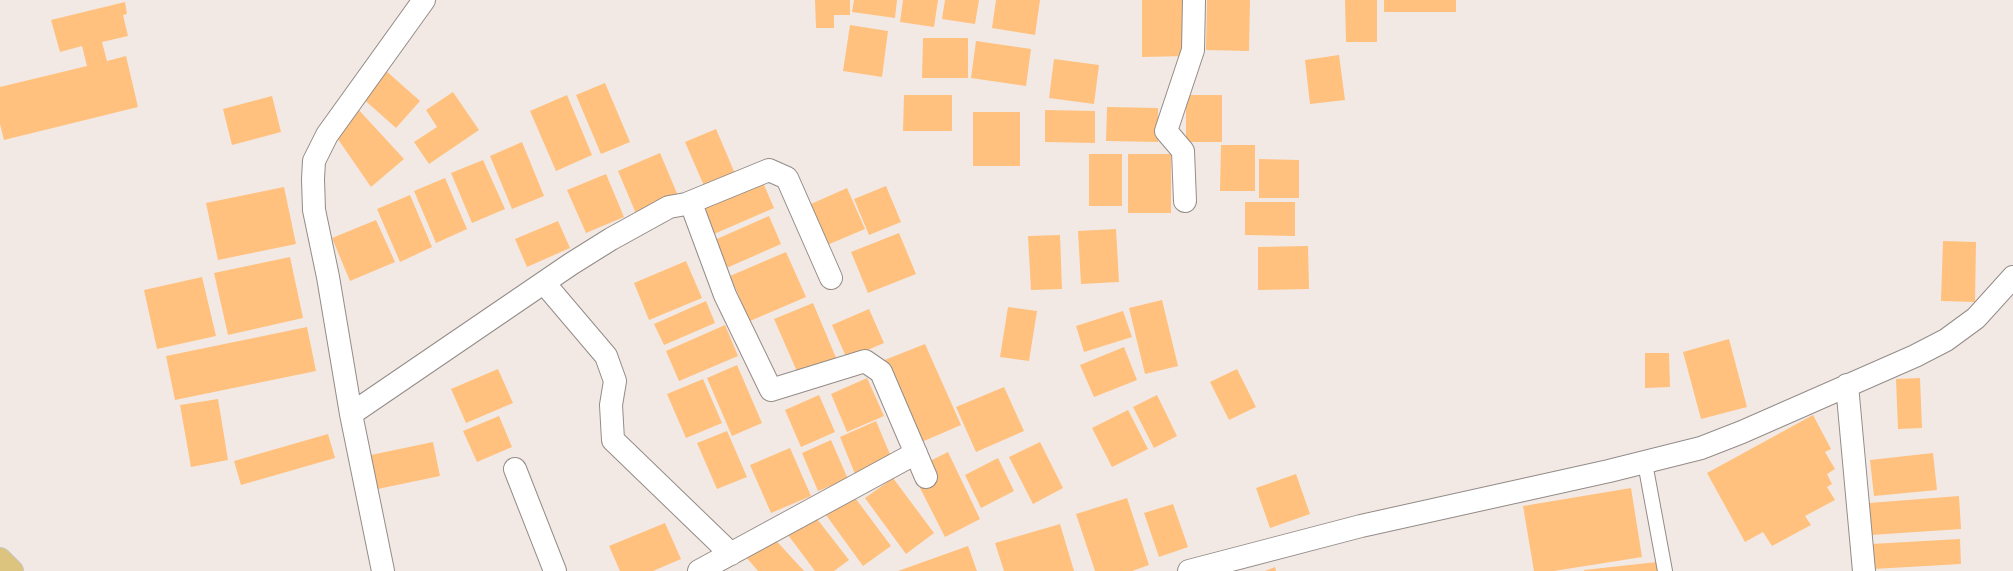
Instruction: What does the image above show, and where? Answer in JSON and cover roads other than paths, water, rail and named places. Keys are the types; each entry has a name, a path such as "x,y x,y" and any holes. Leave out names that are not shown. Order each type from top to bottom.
{"main road":[{"path":"0,559 12,571"}],"street":[{"path":"383,571 351,414 328,277 314,210 314,161 327,135 424,0"},
{"path":"1186,201 1183,151 1166,132 1193,50 1194,0"},
{"path":"351,414 611,239 669,208 686,204 769,170 787,178 832,278"},
{"path":"686,204 692,206 725,295 771,390 865,361 881,372 926,477"},
{"path":"1201,569 1361,526 1645,463 1701,448 1742,432 1915,356 1946,340 1976,318 2013,277"},
{"path":"544,283 606,356 615,381 611,405 613,440 731,554"},
{"path":"1847,385 1864,571"},
{"path":"699,571 916,453"},
{"path":"515,470 555,571"}],"lane":[{"path":"1645,463 1666,571"}]}
